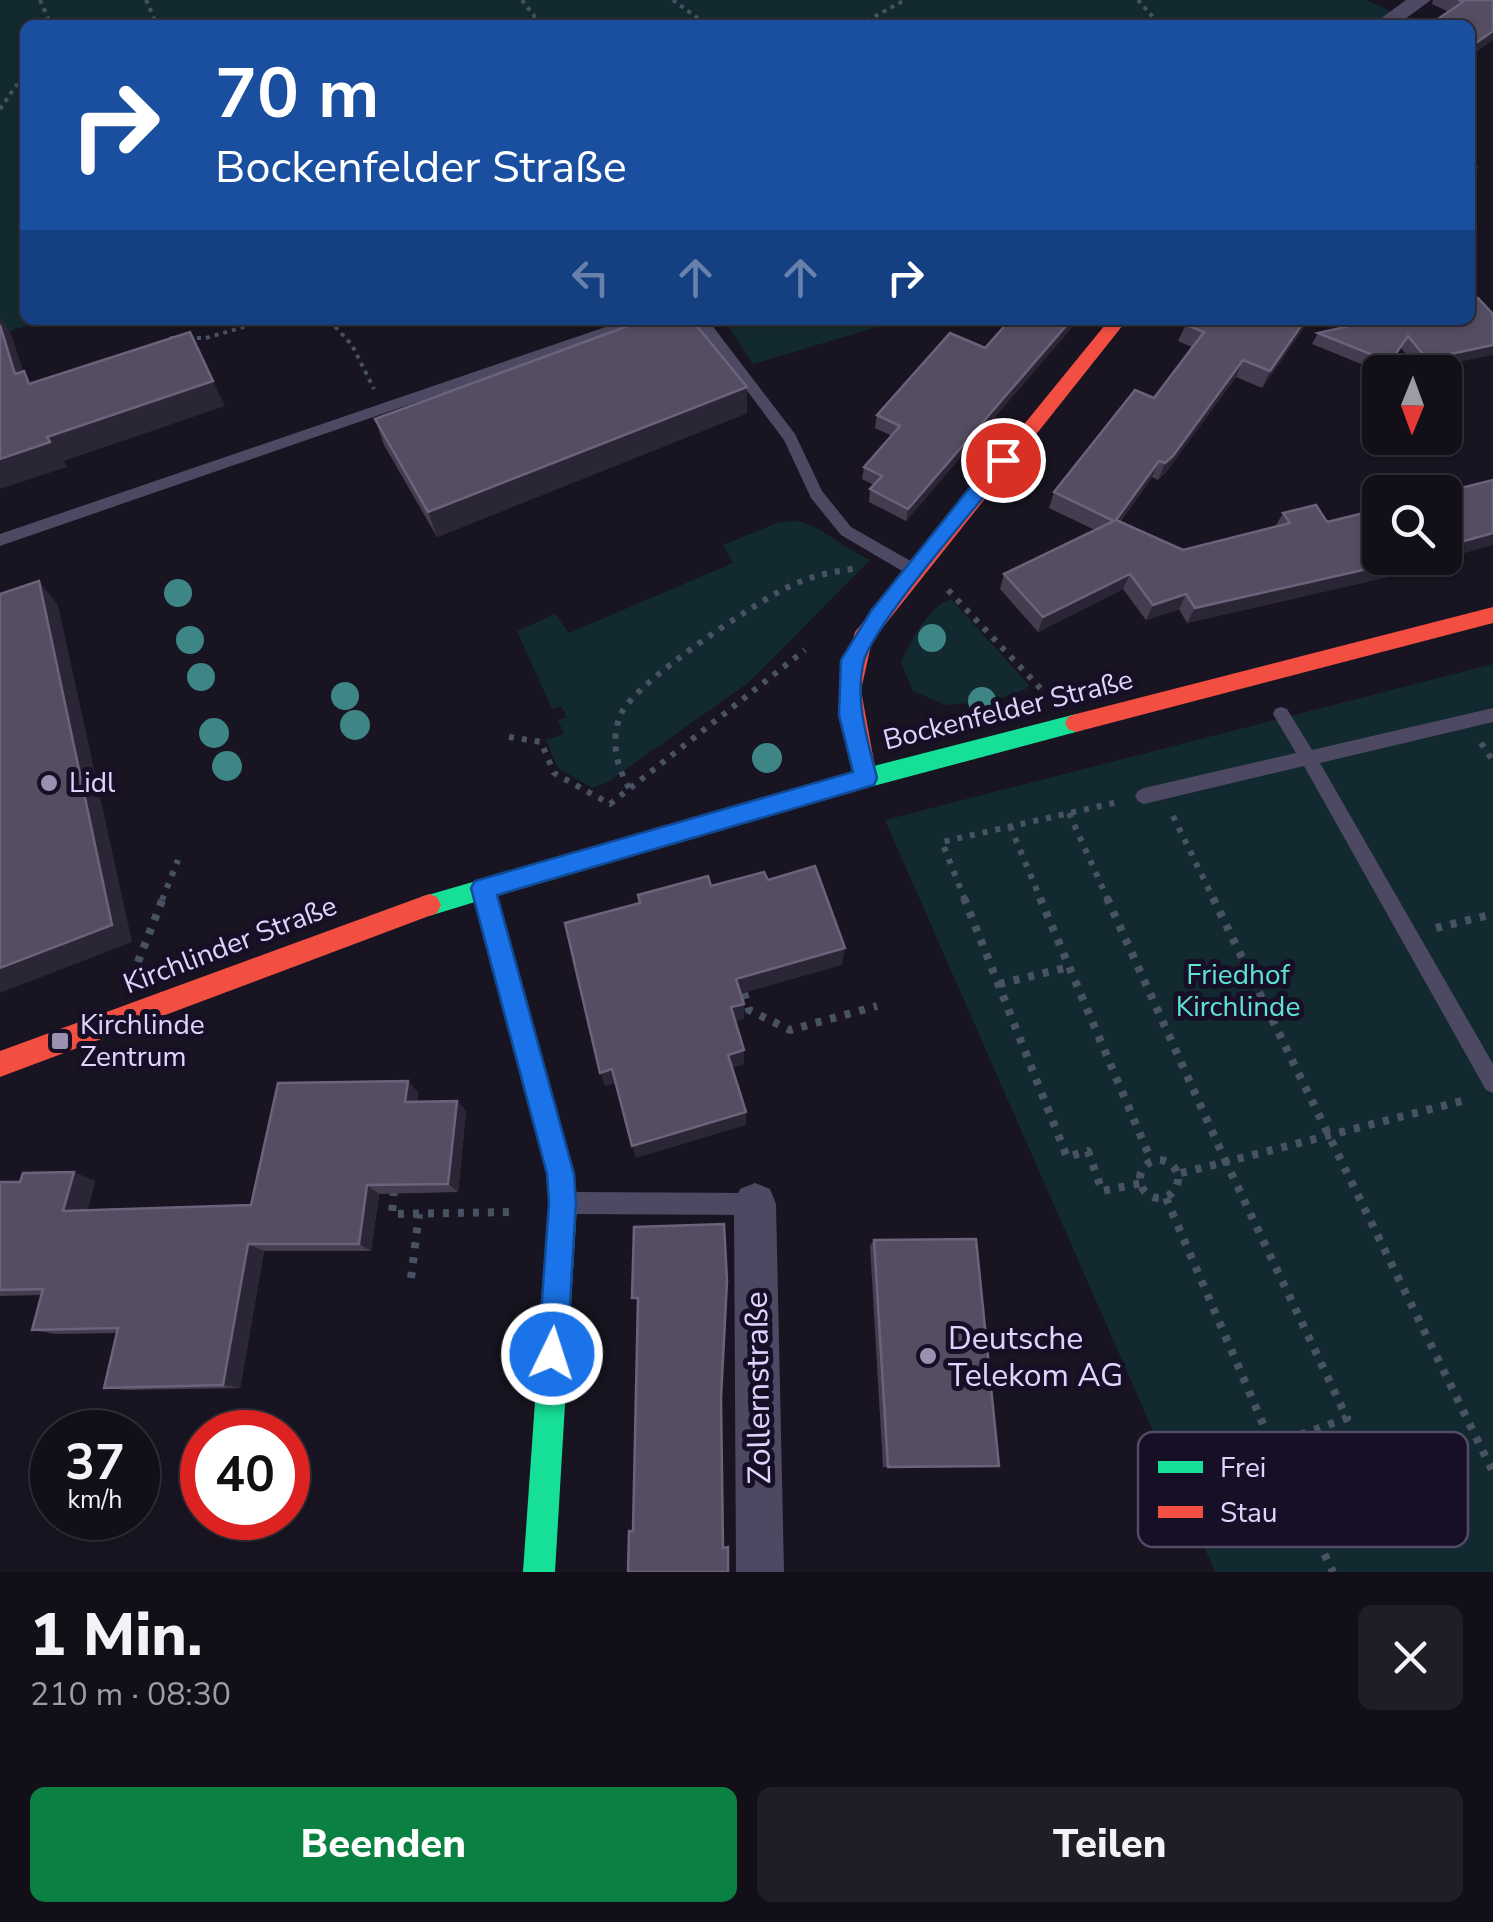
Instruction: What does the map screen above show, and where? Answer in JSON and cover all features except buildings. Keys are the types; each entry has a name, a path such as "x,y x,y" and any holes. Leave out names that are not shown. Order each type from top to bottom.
{"main road":[{"path":"866,778 850,715 852,660 862,638 1114,325"},
{"name":"Bockenfelder Straße","path":"483,888 866,778 1493,615"},
{"path":"483,888 560,1174 563,1203 539,1572"},
{"name":"Kirchlinder Straße","path":"0,1064 402,912 483,888"}],"street":[{"path":"1385,14 1420,0"},
{"name":"Zollernstraße","path":"755,1204 760,1572"}],"lane":[{"path":"0,540 625,325"},
{"path":"705,325 790,438 816,494 846,531 915,571"},
{"path":"1281,714 1493,1083"},
{"path":"1153,794 1493,715"},
{"path":"563,1203 755,1204"}],"path":[{"path":"522,0 537,20"},
{"path":"673,0 699,20"},
{"path":"868,20 905,0"},
{"path":"1138,0 1156,20"},
{"path":"0,108 20,80"},
{"path":"170,338 206,338 247,325"},
{"path":"334,325 352,344 383,408"},
{"path":"629,788 617,770 612,742 636,689 724,624 786,587 839,570 853,568 869,574"},
{"path":"946,588 1043,691"},
{"path":"509,737 541,742 554,772 610,804 804,650"},
{"path":"1142,1183 1102,1191 1088,1152 1067,1157 942,842 1153,794 1330,1135 1493,1472"},
{"path":"1068,813 1347,1418 1307,1432"},
{"path":"1010,826 1150,1160"},
{"path":"138,962 178,860"},
{"path":"1409,935 1493,914"},
{"path":"999,984 1069,967"},
{"path":"744,993 749,1010 790,1030 877,1006"},
{"path":"1177,1174 1475,1098"},
{"path":"1150,1160 1166,1162 1177,1174 1178,1184 1166,1198 1150,1194 1142,1183 1143,1165 1150,1160"},
{"path":"396,1176 392,1214 516,1212"},
{"path":"1166,1198 1267,1432"},
{"path":"411,1278 419,1214"},
{"path":"1320,1547 1332,1572"}],"green space":[{"path":"0,0 1366,0 1397,14 1389,20 20,20 20,325 30,325 0,334"},
{"path":"727,325 884,325 753,364"},
{"path":"798,521 870,560 748,683 608,782 592,788 558,768 546,740 564,734 558,720 567,717 561,706 552,709 517,631 555,614 569,633 733,563 723,545 779,522"},
{"path":"951,599 1029,685 1026,689 980,706 945,705 913,691 901,663 928,617"},
{"name":"Friedhof Kirchlinde","path":"1493,664 1493,1572 1215,1572 1204,1547 1468,1547 1468,1432 1154,1432 885,820"}],"traffic: fast":[{"path":"429,905 866,778 1076,723"},
{"path":"483,888 560,1174 563,1203 539,1572"}],"traffic: jam":[{"path":"866,778 850,690 862,638 1114,325"},
{"path":"1076,723 1493,615"},
{"path":"0,1064 429,905"}],"place":[{"name":"Lidl","path":"49,783"},
{"name":"Kirchlinde Zentrum","path":"60,1041"},
{"name":"Deutsche Telekom AG","path":"928,1356"}],"route":[{"path":"552,1354 563,1203 560,1174 483,888 866,778 850,715 852,660 862,638 1003,460"}]}
